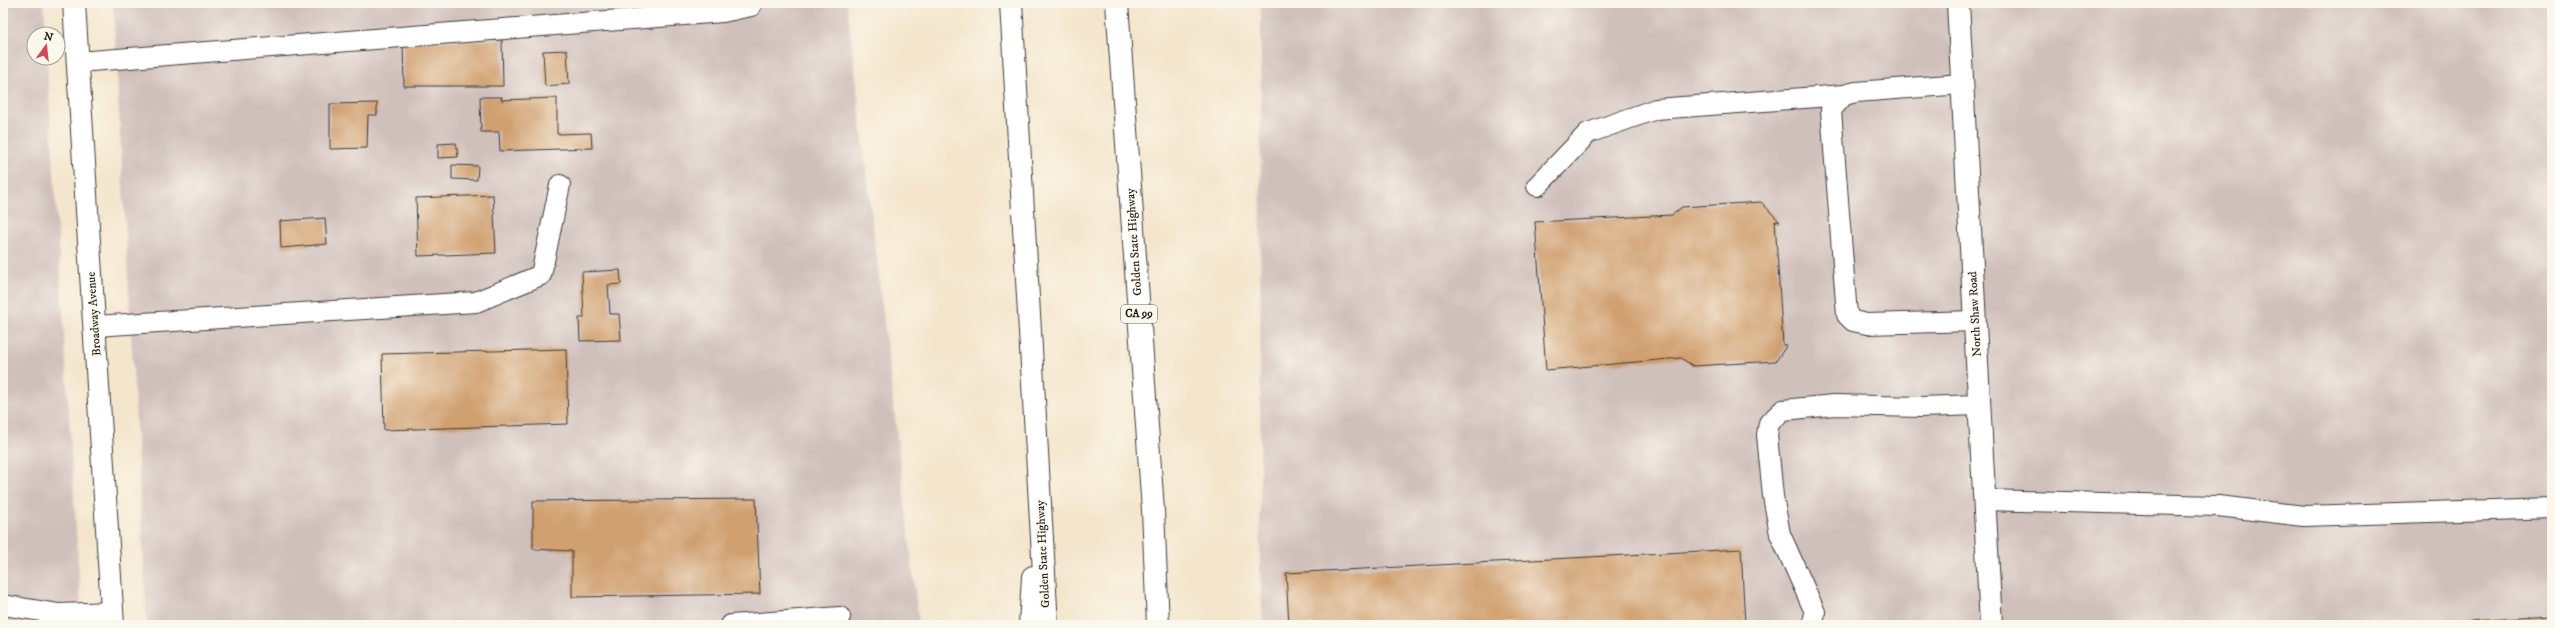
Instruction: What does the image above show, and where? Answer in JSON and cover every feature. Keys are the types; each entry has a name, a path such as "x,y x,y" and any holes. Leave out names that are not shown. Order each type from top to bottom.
{"main road":[{"name":"Broadway Avenue","path":"74,3 113,618"},
{"name":"Golden State Highway","path":"1011,3 1047,625"},
{"name":"Golden State Highway","path":"1117,3 1153,502 1158,625"},
{"name":"North Shaw Road","path":"1958,3 1991,625"},
{"path":"1030,625 1039,484"}],"lane":[{"path":"78,62 723,12 751,6 752,3"},
{"path":"1538,186 1588,133 1656,109 1844,95 1894,87 1962,84"},
{"path":"1844,95 1831,110 1847,315 1853,320 1867,324 1975,321"},
{"path":"95,326 476,302 541,275 560,185"},
{"path":"1813,625 1815,612 1780,534 1773,496 1767,435 1769,423 1783,410 1834,405 1920,407 1979,405"},
{"path":"1984,500 2218,506 2304,516 2552,508"},
{"path":"3,605 59,614 113,618"},
{"path":"731,625 840,617"}],"shaded area":[{"path":"3,3 44,3 45,26 26,26 26,66 47,66 82,625 3,625"},
{"path":"113,3 847,3 919,625 147,625"},
{"path":"1261,3 2552,3 2552,625 1263,625 1260,570"}],"building":[{"path":"502,40 503,86 404,86 403,43"},
{"path":"567,50 569,84 545,86 543,51"},
{"path":"480,97 502,97 501,100 557,98 557,134 591,133 592,148 500,151 499,132 481,132"},
{"path":"377,103 377,115 368,115 367,148 330,149 330,104"},
{"path":"456,143 458,157 438,158 438,144"},
{"path":"452,165 478,166 477,180 452,179"},
{"path":"493,195 496,253 418,256 416,198"},
{"path":"1761,202 1780,222 1775,221 1783,345 1787,345 1776,361 1693,366 1681,358 1546,370 1535,222 1672,215 1682,207"},
{"path":"325,218 327,244 281,248 280,221"},
{"path":"620,270 621,284 608,285 610,314 619,314 621,340 580,341 579,318 584,318 582,272"},
{"path":"566,349 568,424 384,430 382,354"},
{"path":"756,499 760,594 572,597 572,551 533,549 533,501"},
{"path":"1741,549 1745,625 1289,625 1286,573"},
{"path":"2552,616 2552,625 2423,625 2423,624"}]}
